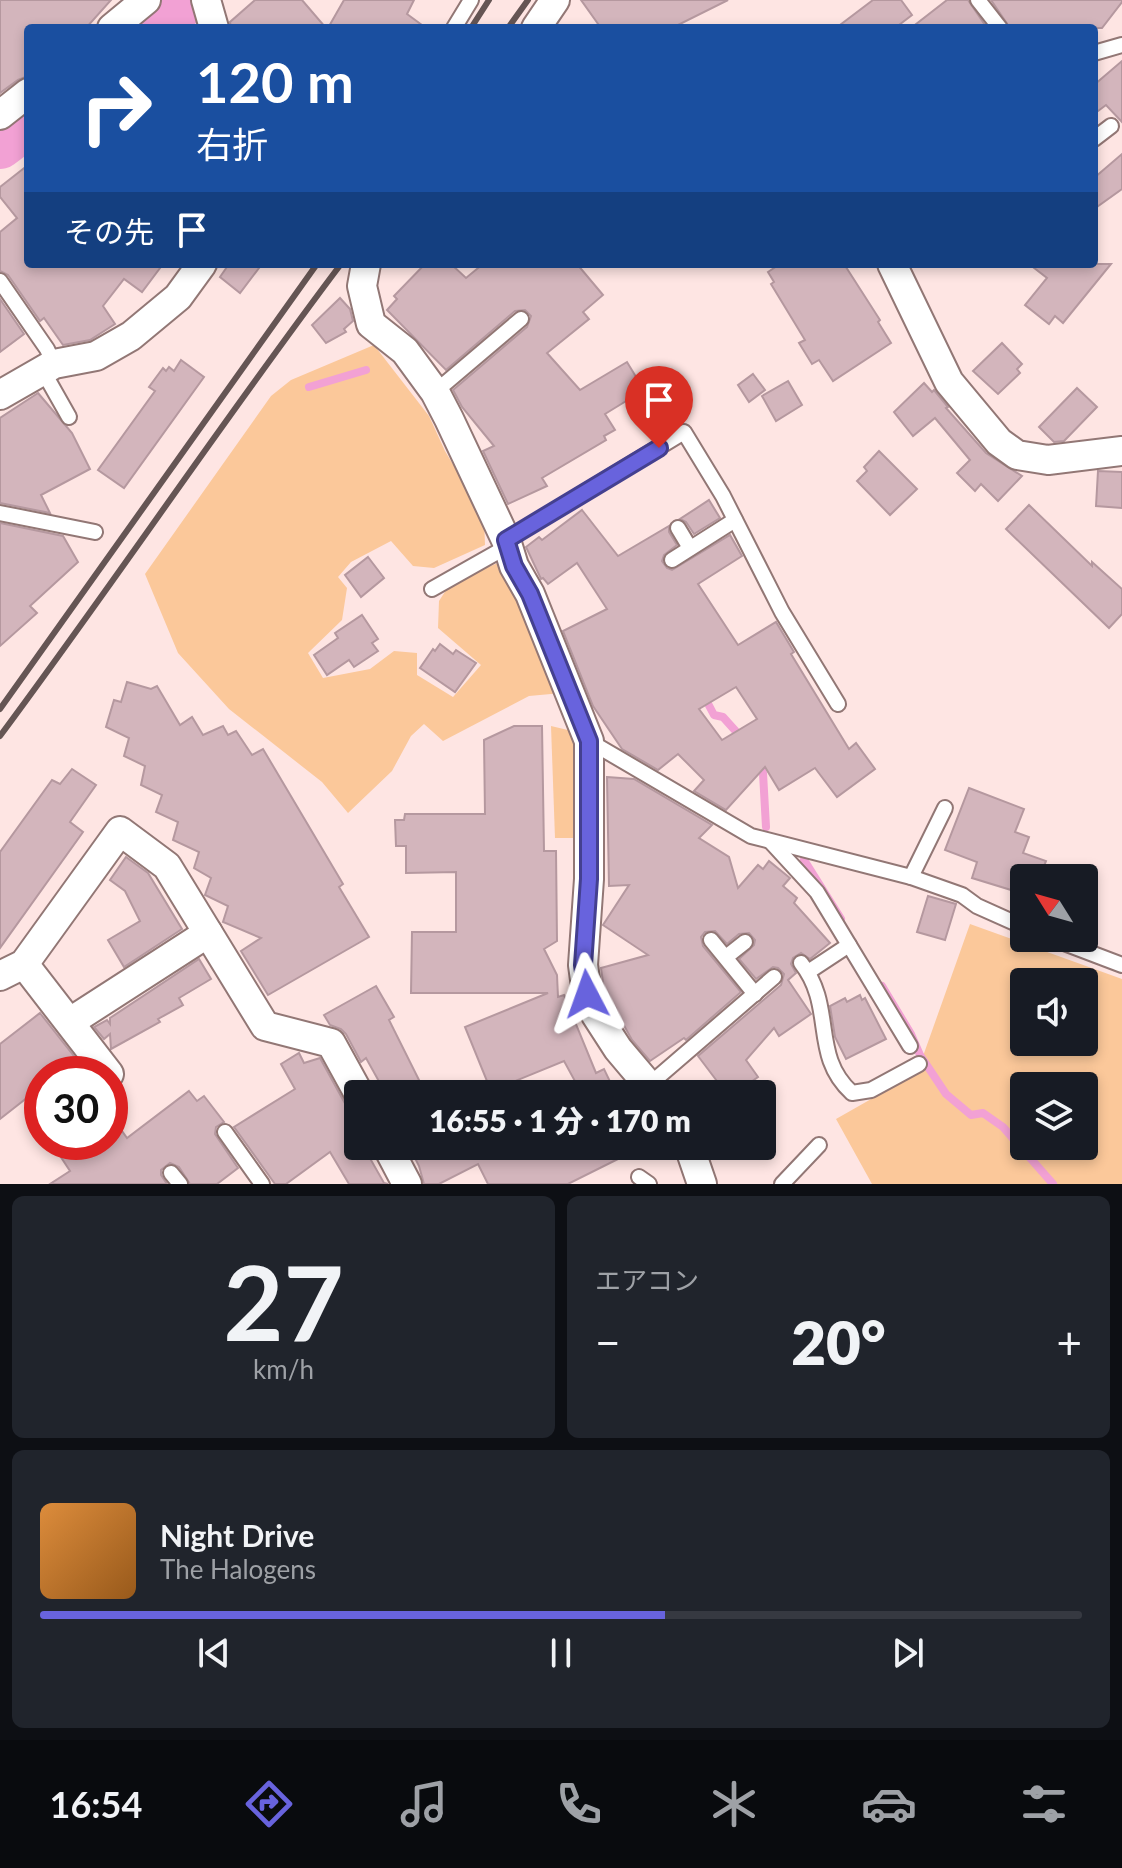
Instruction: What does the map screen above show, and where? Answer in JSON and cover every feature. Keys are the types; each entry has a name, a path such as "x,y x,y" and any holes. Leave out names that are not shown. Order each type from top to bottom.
{"street":[{"path":"117,24 146,0"},
{"path":"539,24 555,0"},
{"path":"0,115 24,96"},
{"path":"0,395 48,368 96,356 131,336 178,297 199,268"},
{"path":"365,268 362,286 371,324 405,351 435,392 507,543 589,741 589,879 583,965 587,994 596,1015 618,1049 645,1080"},
{"path":"894,268 949,382 999,442 1017,455 1048,460 1122,451"},
{"path":"96,1056 70,1022 12,970 120,831 167,866 265,1026 331,1043 351,1080"},
{"path":"70,1022 208,933"},
{"path":"394,1160 407,1184"},
{"path":"694,1160 702,1184"}],"lane":[{"path":"456,24 471,0"},
{"path":"978,0 997,24"},
{"path":"1098,52 1122,45"},
{"path":"1098,136 1111,126"},
{"path":"0,281 47,349 48,368 69,417"},
{"path":"435,392 521,319"},
{"path":"432,589 684,432 735,520 782,612 838,704"},
{"path":"0,513 95,532"},
{"path":"672,560 735,520"},
{"path":"678,528 690,548"},
{"path":"589,741 751,836 911,877 962,895 977,906 1010,921"},
{"path":"911,877 945,808"},
{"path":"771,842 817,892 910,1046"},
{"path":"711,940 755,994"},
{"path":"726,957 745,942"},
{"path":"849,945 804,968 815,980 824,1019 825,1046 839,1081 852,1093 871,1090 919,1064"},
{"path":"1088,952 1122,965"},
{"path":"663,1080 774,977"},
{"path":"225,1132 262,1184"},
{"path":"782,1184 819,1145"}],"shaded area":[{"path":"374,345 429,416 445,451 484,517 485,545 434,568 413,566 391,541 351,562 338,577 347,588 342,620 308,653 323,678 370,669 394,651 417,653 417,675 453,697 481,665 438,628 439,601 450,584 500,562 562,693 529,696 443,741 424,724 411,736 392,771 348,813 322,782 229,709 178,653 145,574 271,396 291,380"},
{"path":"551,726 572,731 580,760 580,838 555,838"},
{"path":"970,924 1010,938 1010,952 1047,952 1092,968 1010,968 1010,1056 1098,1056 1098,970 1122,979 1122,1184 872,1184 836,1119 917,1073"}],"building":[{"path":"0,0 111,0 90,24 24,24 24,78 0,93"},
{"path":"255,0 302,0 323,24 230,24"},
{"path":"344,0 414,0 407,14 421,24 330,24"},
{"path":"581,0 728,0 680,24 598,24"},
{"path":"873,0 901,0 912,15 900,24 841,24"},
{"path":"947,0 968,0 984,24 916,24"},
{"path":"991,0 1122,0 1102,28 1098,28 1098,24 1007,24"},
{"path":"1122,61 1122,122 1106,105 1098,111 1098,82"},
{"path":"1122,154 1122,189 1098,206 1098,175"},
{"path":"24,168 24,268 160,268 142,292 124,279 103,306 115,324 90,340 63,345 44,318 40,321 8,275 0,271 0,232 17,218 0,197 0,187"},
{"path":"1098,264 1111,264 1063,323 1055,316 1049,324 1025,305 1047,278 1034,268 1098,268"},
{"path":"226,268 259,268 240,293 220,277"},
{"path":"421,268 455,268 466,278 478,268 580,268 603,295 583,312 589,319 547,353 580,390 627,362 644,390 605,414 615,430 604,436 606,440 542,478 547,486 508,504 483,451 494,446 462,407 453,390 527,327 531,316 525,310 515,311 446,370 387,310 397,299 394,296"},
{"path":"774,268 847,268 891,343 833,381 819,360 812,364 799,343 805,340 771,284 774,282 768,272"},
{"path":"340,298 350,309 353,321 344,329 346,332 326,343 312,325"},
{"path":"0,299 24,334 0,352"},
{"path":"1002,343 1022,364 1017,369 1020,373 998,394 973,371"},
{"path":"181,360 204,377 124,488 98,470 155,391 149,387 163,368 166,371 169,367 174,371"},
{"path":"753,374 765,390 749,402 738,385"},
{"path":"788,381 802,405 776,421 762,396"},
{"path":"924,383 932,392 934,390 986,453 1022,476 998,501 981,484 975,491 957,473 970,460 935,418 913,436 894,412"},
{"path":"1077,388 1097,407 1064,441 1054,442 1039,427"},
{"path":"38,393 72,433 90,469 41,495 50,513 0,503 0,418"},
{"path":"879,451 917,489 890,515 857,481 867,471 864,467"},
{"path":"1098,471 1122,472 1122,508 1096,506"},
{"path":"709,500 720,518 694,534 680,519"},
{"path":"1029,505 1092,566 1092,562 1122,589 1122,614 1109,628 1006,529"},
{"path":"582,510 618,556 669,526 677,545 664,555 662,561 672,570 730,535 742,556 698,584 738,645 776,622 794,652 791,654 849,749 856,743 875,769 837,797 815,768 779,790 765,767 726,810 694,791 704,780 678,754 658,770 622,749 593,706 563,631 607,609 577,563 548,584 541,579 526,547 539,537 542,540","holes":["736,687 757,719 722,740 699,709"]},
{"path":"0,523 63,536 78,562 30,606 37,613 0,646"},
{"path":"368,557 384,578 361,597 345,575"},
{"path":"362,615 378,639 372,643 378,651 354,667 349,660 327,675 314,655 338,638 335,633"},
{"path":"440,644 453,654 456,650 476,663 455,692 420,668"},
{"path":"127,682 151,689 157,686 180,725 192,717 203,735 223,726 228,735 236,731 252,755 263,749 343,884 339,887 369,937 268,995 241,951 261,938 223,922 228,906 205,895 211,878 194,868 199,852 173,840 178,822 156,812 162,795 141,785 145,766 124,756 129,738 106,727 114,700 121,702"},
{"path":"514,726 542,726 544,851 556,851 557,941 544,949 557,975 558,997 564,995 596,1073 604,1069 609,1080 574,1080 564,1061 518,1080 487,1080 465,1027 548,993 411,993 412,932 456,932 456,872 406,873 406,846 396,846 395,820 404,820 405,814 485,814 484,740"},
{"path":"72,769 96,785 70,822 83,832 0,948 0,852 52,780 60,784"},
{"path":"607,777 634,779 712,825 699,838 729,857 738,888 758,865 763,869 769,861 790,878 783,886 797,898 794,903 830,943 810,959 801,953 793,958 791,964 796,973 788,980 811,1014 779,1036 774,1028 746,1060 758,1077 754,1080 716,1080 698,1056 781,985 784,974 773,967 756,979 739,959 754,945 755,940 749,933 739,934 727,944 715,931 705,932 701,937 703,946 741,992 686,1040 684,1038 650,1061 632,1040 604,989 601,968 648,955 603,925 629,885 609,886"},
{"path":"969,788 1024,809 1015,832 1029,837 1023,853 1046,861 1045,864 1010,864 1010,890 972,878 977,862 945,850"},
{"path":"126,857 148,873 182,929 124,967 108,940 140,921 125,891 110,880"},
{"path":"928,896 956,904 945,940 917,932"},
{"path":"199,959 211,979 179,998 183,1005 158,1019 160,1022 111,1049 110,1034 104,1039 94,1027 107,1020 110,1024 110,1018"},
{"path":"376,986 394,1017 389,1020 419,1080 378,1080 366,1058 361,1062 346,1034 330,1025 324,1015"},
{"path":"860,995 862,1000 865,998 886,1039 846,1059 835,1037 830,1006"},
{"path":"40,1013 74,1056 24,1056 24,1100 0,1119 0,1044"},
{"path":"299,1053 304,1063 320,1058 344,1102 344,1160 371,1160 384,1183 388,1184 349,1184 330,1152 286,1184 275,1184 234,1127 295,1089 281,1064"},
{"path":"189,1091 197,1101 204,1096 224,1122 216,1127 215,1134 238,1168 217,1184 190,1184 179,1167 170,1163 161,1170 167,1184 50,1184 70,1171 63,1160 128,1160 128,1137"},
{"path":"416,1160 616,1160 568,1184 488,1184 478,1164 439,1184 424,1184"}],"waterway":[{"path":"157,24 188,0"},
{"path":"0,146 24,128"},
{"path":"309,387 366,370"},
{"path":"704,696 714,715 723,717 741,737"},
{"path":"757,762 763,773 766,827"},
{"path":"804,860 841,919"},
{"path":"882,986 920,1055 946,1094 971,1115 983,1113 1003,1127 1053,1184"}],"railway":[{"path":"474,24 489,0"},
{"path":"511,24 528,0"},
{"path":"0,709 314,268"},
{"path":"0,736 338,268"}],"route":[{"path":"587,994 583,965 589,879 589,741 530,594 514,566 506,540 659,448"}]}
